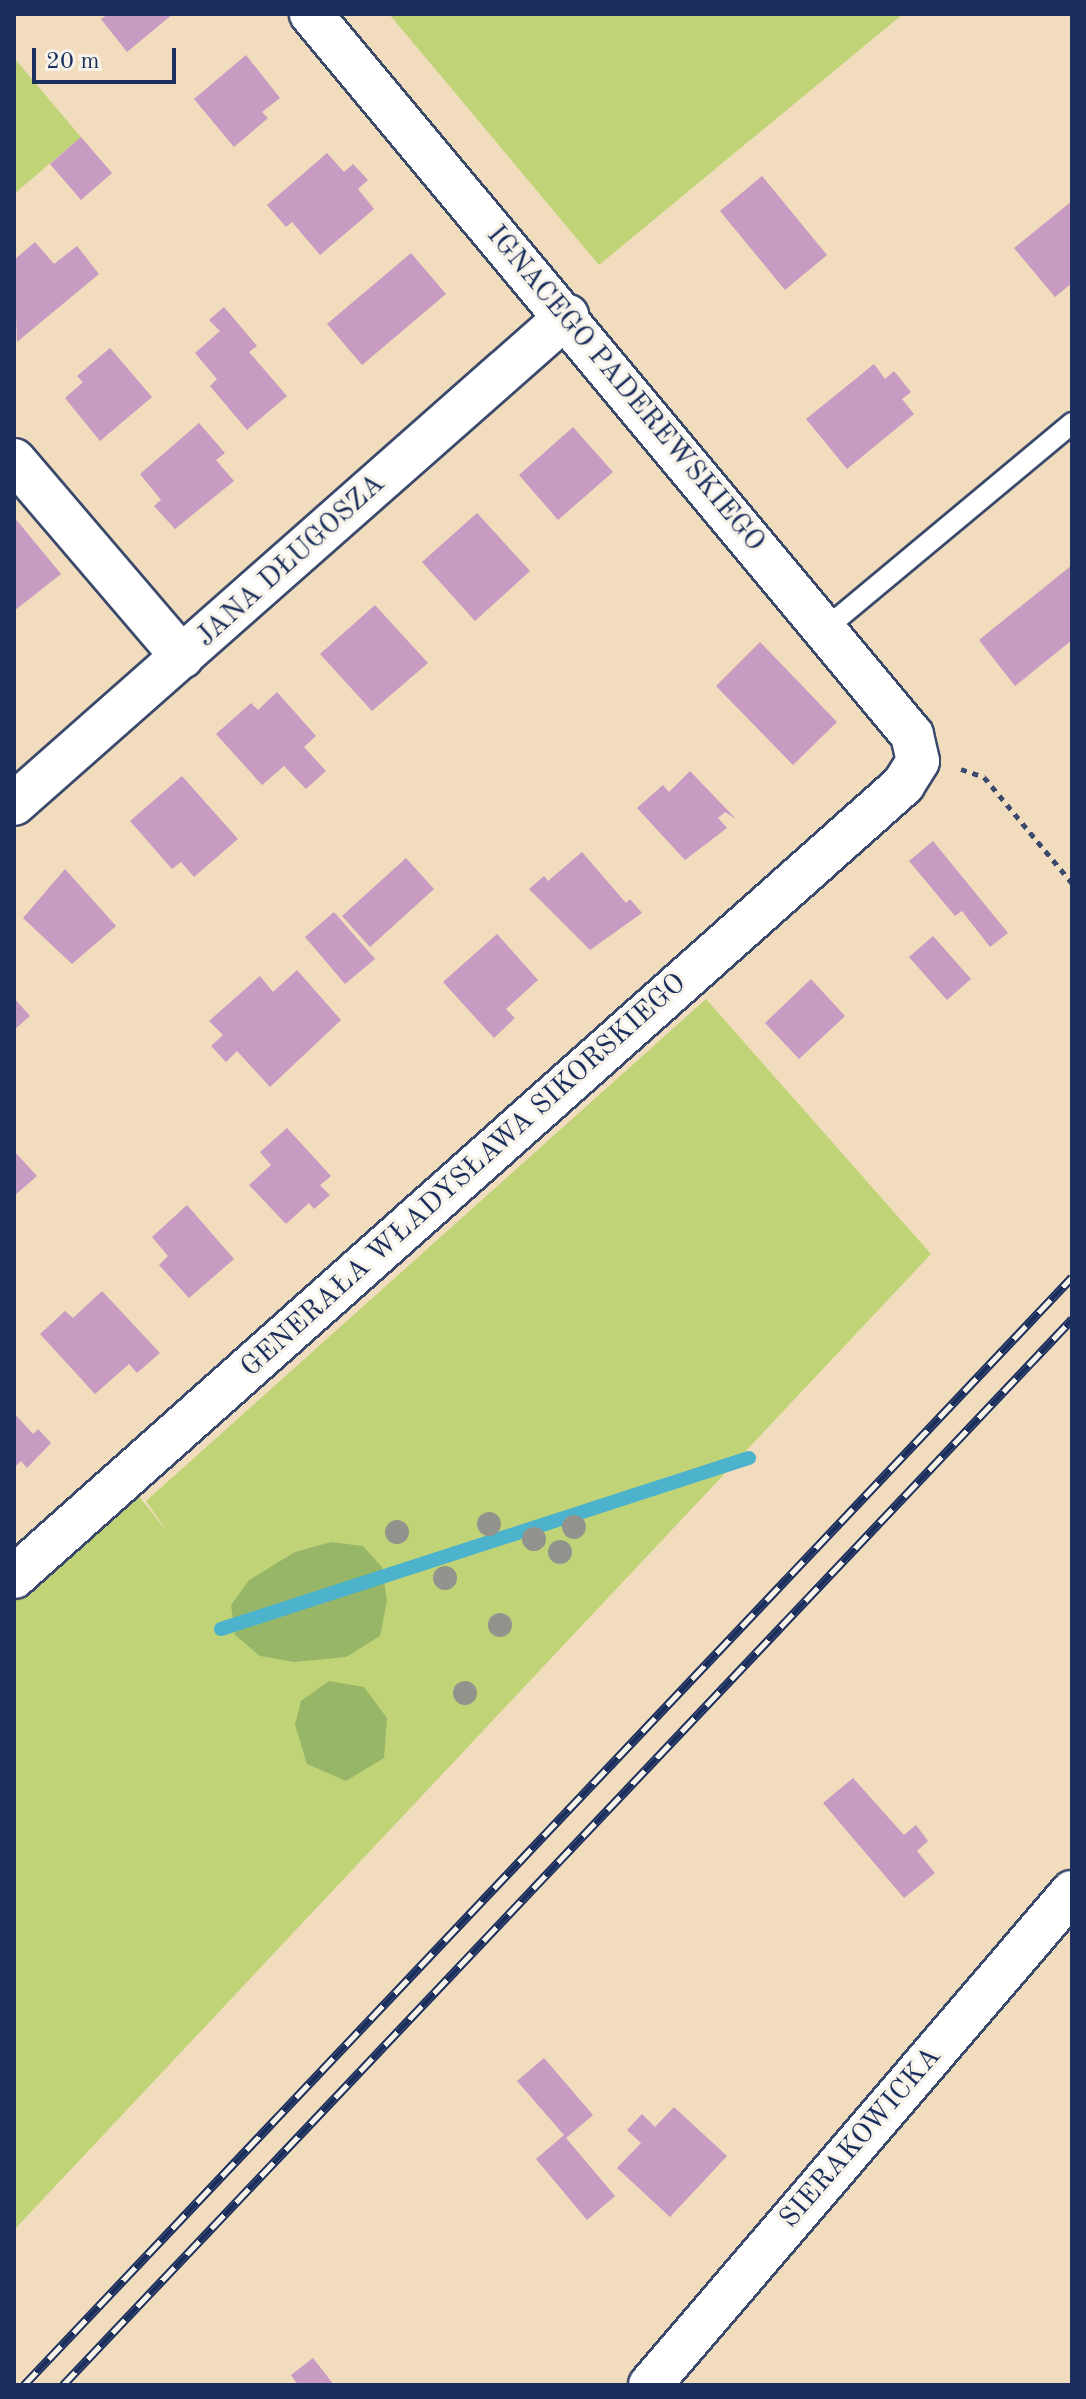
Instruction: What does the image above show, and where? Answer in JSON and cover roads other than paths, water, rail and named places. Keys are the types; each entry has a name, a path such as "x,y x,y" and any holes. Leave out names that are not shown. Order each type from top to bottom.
{"street":[{"name":"IGNACEGO PADEREWSKIEGO","path":"311,14 567,316 912,735 918,748 913,772"},
{"name":"JANA DŁUGOSZA","path":"14,804 567,316"},
{"path":"14,460 182,657"},
{"name":"GENERAŁA WŁADYSŁAWA SIKORSKIEGO","path":"14,1577 913,772"},
{"name":"SIERAKOWICKA","path":"650,2385 1072,1892"}],"lane":[{"path":"825,629 1072,423"}],"waterway":[{"path":"221,1629 749,1458"}],"railway":[{"path":"24,2385 1072,1277"},
{"path":"63,2385 1072,1319"}]}
